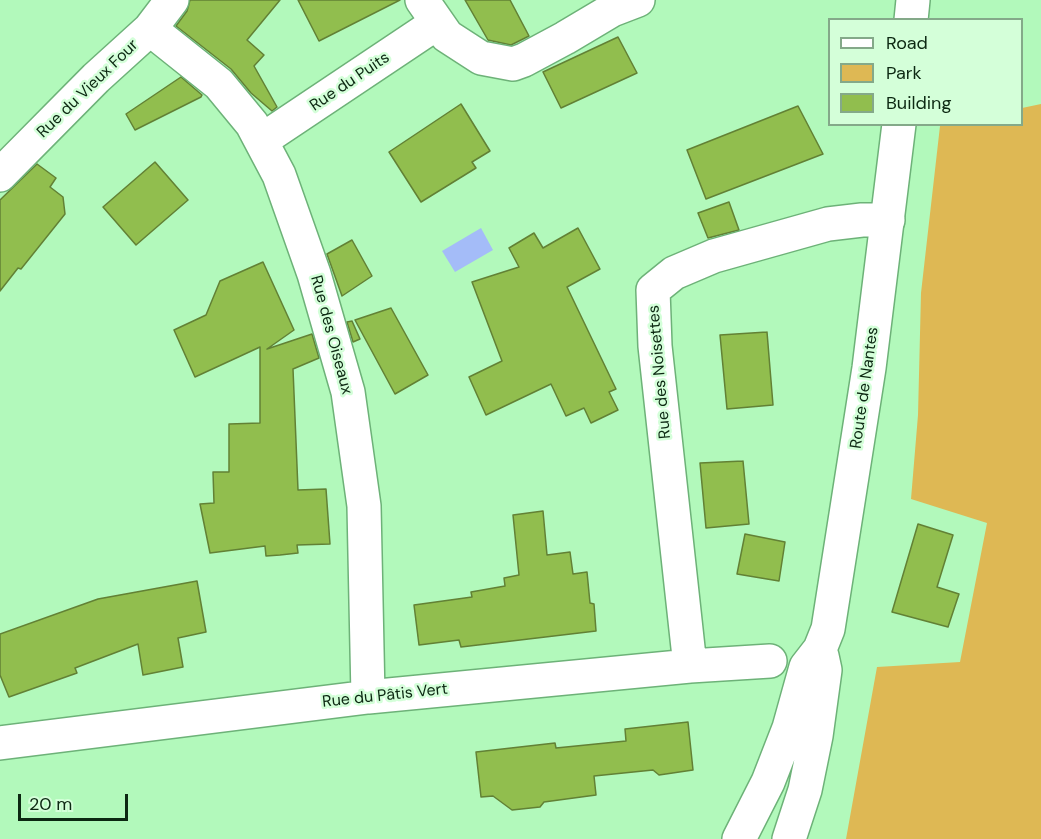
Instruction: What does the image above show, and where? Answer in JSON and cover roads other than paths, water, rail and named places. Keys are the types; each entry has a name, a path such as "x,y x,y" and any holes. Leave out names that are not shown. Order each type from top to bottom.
{"street":[{"name":"Rue du Vieux Four","path":"0,175 96,78 150,29 172,0"},
{"path":"429,11 447,36 481,58 513,64 534,55 612,10 638,0"},
{"path":"911,18 913,0"},
{"name":"Rue du Puits","path":"262,140 429,11"},
{"name":"Rue des Oiseaux","path":"150,29 219,84 252,124 279,175 314,274 348,392 364,506 368,697"},
{"name":"Route de Nantes","path":"739,839 768,782 789,729 806,667 820,649 828,629 869,368 899,126"},
{"name":"Rue des Noisettes","path":"690,666 655,346 653,290 674,273 714,256 828,224 888,220"},
{"name":"Route de Nantes","path":"789,839 805,790 816,736 825,670 820,649"},
{"name":"Rue du Pâtis Vert","path":"0,742 368,697 690,666 770,661"}],"water":[{"path":"481,228 493,250 455,272 442,251"}]}
